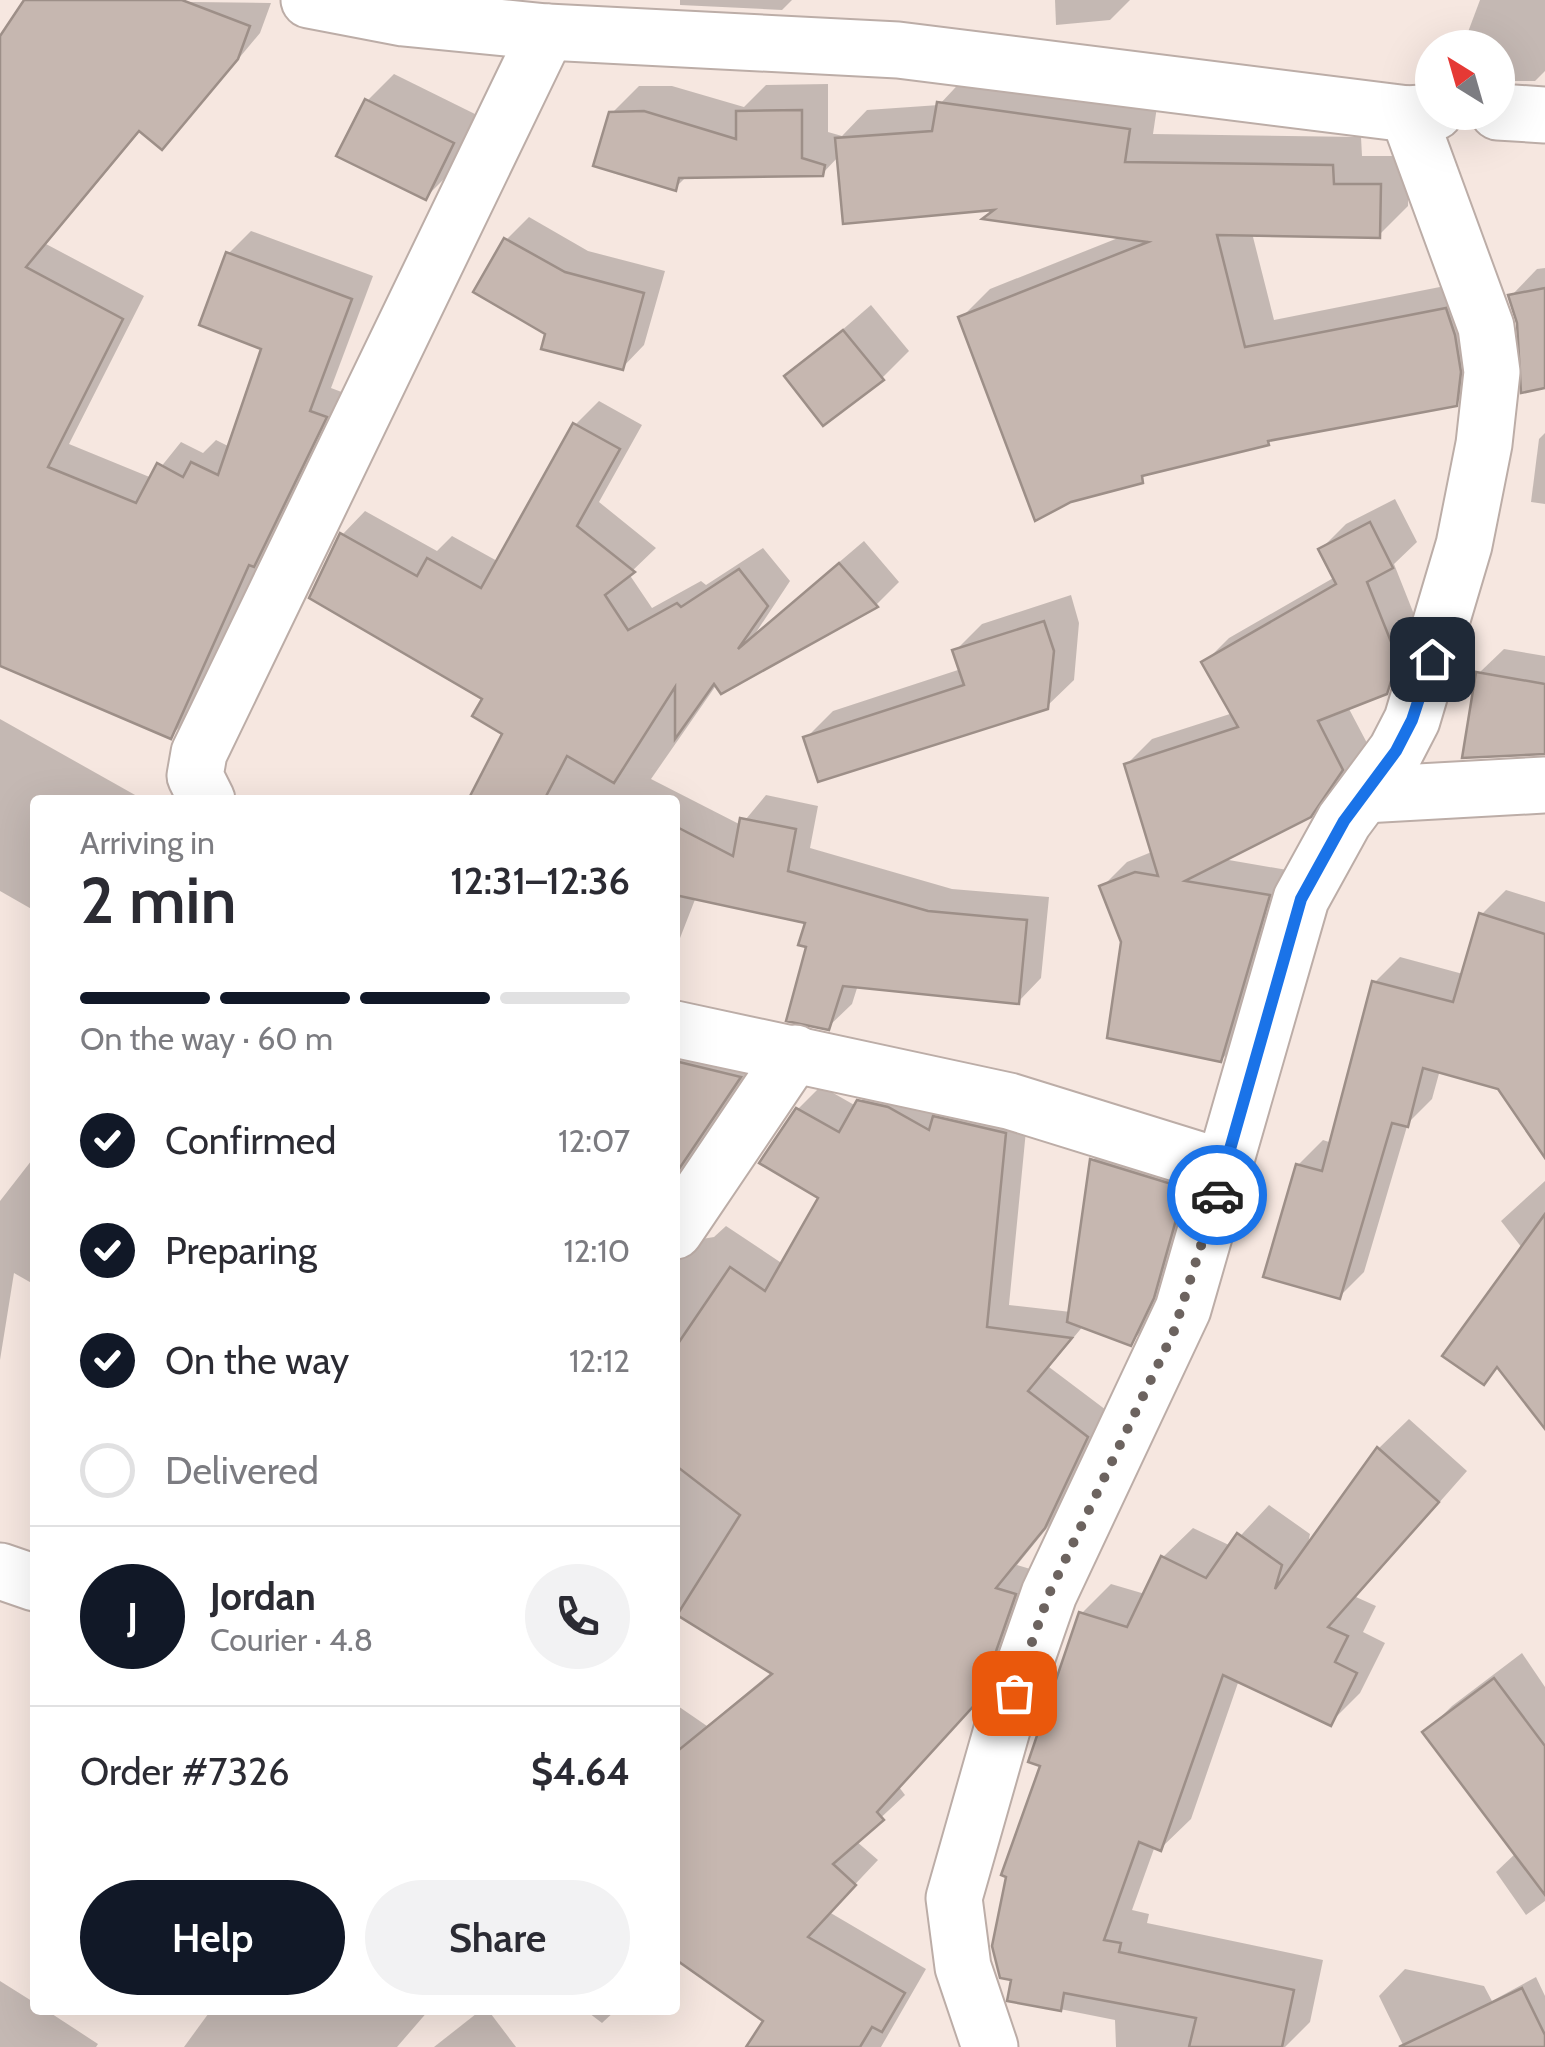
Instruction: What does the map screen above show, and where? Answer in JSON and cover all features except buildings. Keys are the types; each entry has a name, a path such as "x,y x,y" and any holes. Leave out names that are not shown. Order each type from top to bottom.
{"street":[{"path":"309,0 403,18 547,32 898,50 1415,112"},
{"path":"204,795 195,776 199,753 547,32"},
{"path":"1515,113 1545,115"},
{"path":"990,2047 963,1967 954,1898 966,1845 1049,1594 1165,1353 1225,1168 1301,899 1344,821 1412,720 1441,628 1481,461 1492,372 1486,327 1426,130"},
{"path":"1364,796 1545,785"},
{"path":"680,1031 1009,1101 1225,1168"},
{"path":"680,1224 795,1053"},
{"path":"0,1571 30,1581"}],"way so far":[{"path":"1014,1693 1049,1594 1121,1449 1183,1309 1217,1195"}],"route":[{"path":"1217,1195 1301,899 1344,821 1396,751 1412,720 1432,659"}]}
